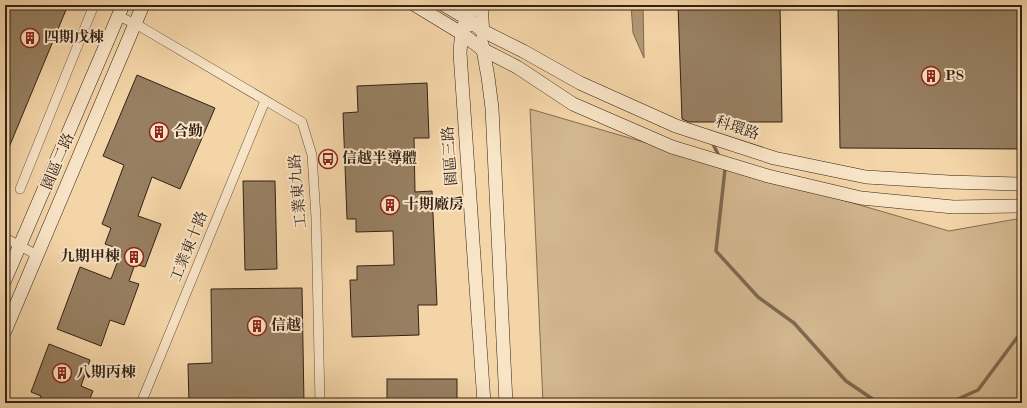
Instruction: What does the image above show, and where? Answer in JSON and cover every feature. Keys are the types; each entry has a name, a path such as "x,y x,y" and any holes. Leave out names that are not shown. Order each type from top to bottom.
{"street":[{"path":"20,189 94,5"},
{"name":"園區二路","path":"5,331 143,5"},
{"path":"415,5 461,33"},
{"path":"444,5 466,18"},
{"name":"園區三路","path":"475,5 466,18 461,33 460,53 484,403"},
{"path":"481,5 482,41 492,108 506,403"},
{"name":"園區二路","path":"5,280 120,11"},
{"name":"工業東九路","path":"120,11 136,24 302,122 312,155 316,218 320,403"},
{"name":"科環路","path":"466,18 482,41 512,65 574,104 672,147 768,176 861,198 953,207 1022,206"},
{"name":"科環路","path":"461,33 482,41 523,51 580,83 676,126 774,158 866,177 949,182 1022,184"},
{"path":"488,77 489,70 493,65 506,62 512,65"},
{"name":"工業東十路","path":"140,403 265,101"},
{"path":"5,238 37,254"}],"shaded area":[{"path":"631,5 643,5 644,58 633,33"},
{"path":"530,109 949,231 1022,218 1022,403 543,403"}],"building":[{"name":"四期戊棟","path":"10,5 68,5 5,157 5,16"},
{"path":"678,5 780,5 782,122 689,122 682,119"},
{"name":"P8","path":"838,5 1022,5 1022,149 840,148"},
{"path":"137,75 215,108 180,189 152,177 138,216 161,224 145,267 135,264 129,281 139,284 124,325 110,320 101,346 57,329 80,267 111,279 122,250 105,244 111,228 102,224 124,165 103,156"},
{"name":"十期廠房","path":"427,83 429,138 414,138 415,192 432,191 437,305 418,305 419,335 352,337 350,280 357,280 357,266 394,265 393,231 356,232 356,219 347,219 343,113 358,112 357,86"},
{"path":"243,181 275,181 277,269 245,270"},
{"name":"信越","path":"302,288 304,403 189,403 188,364 212,363 211,289"},
{"name":"八期丙棟","path":"49,344 90,360 81,386 93,391 88,403 38,403 41,396 31,392"},
{"path":"387,379 457,379 457,403 387,403"}],"waterway":[{"path":"712,142 720,158"},
{"path":"724,167 716,251 758,297 794,323 846,381 877,402 881,403"},
{"path":"949,403 978,390 1022,331"}],"place":[{"name":"四期戊棟","path":"30,38"},
{"name":"P8","path":"931,76"},
{"name":"合勤","path":"159,132"},
{"name":"信越半導體","path":"328,159"},
{"name":"十期廠房","path":"390,205"},
{"name":"九期甲棟","path":"134,257"},
{"name":"信越","path":"257,326"},
{"name":"八期丙棟","path":"62,373"}]}
